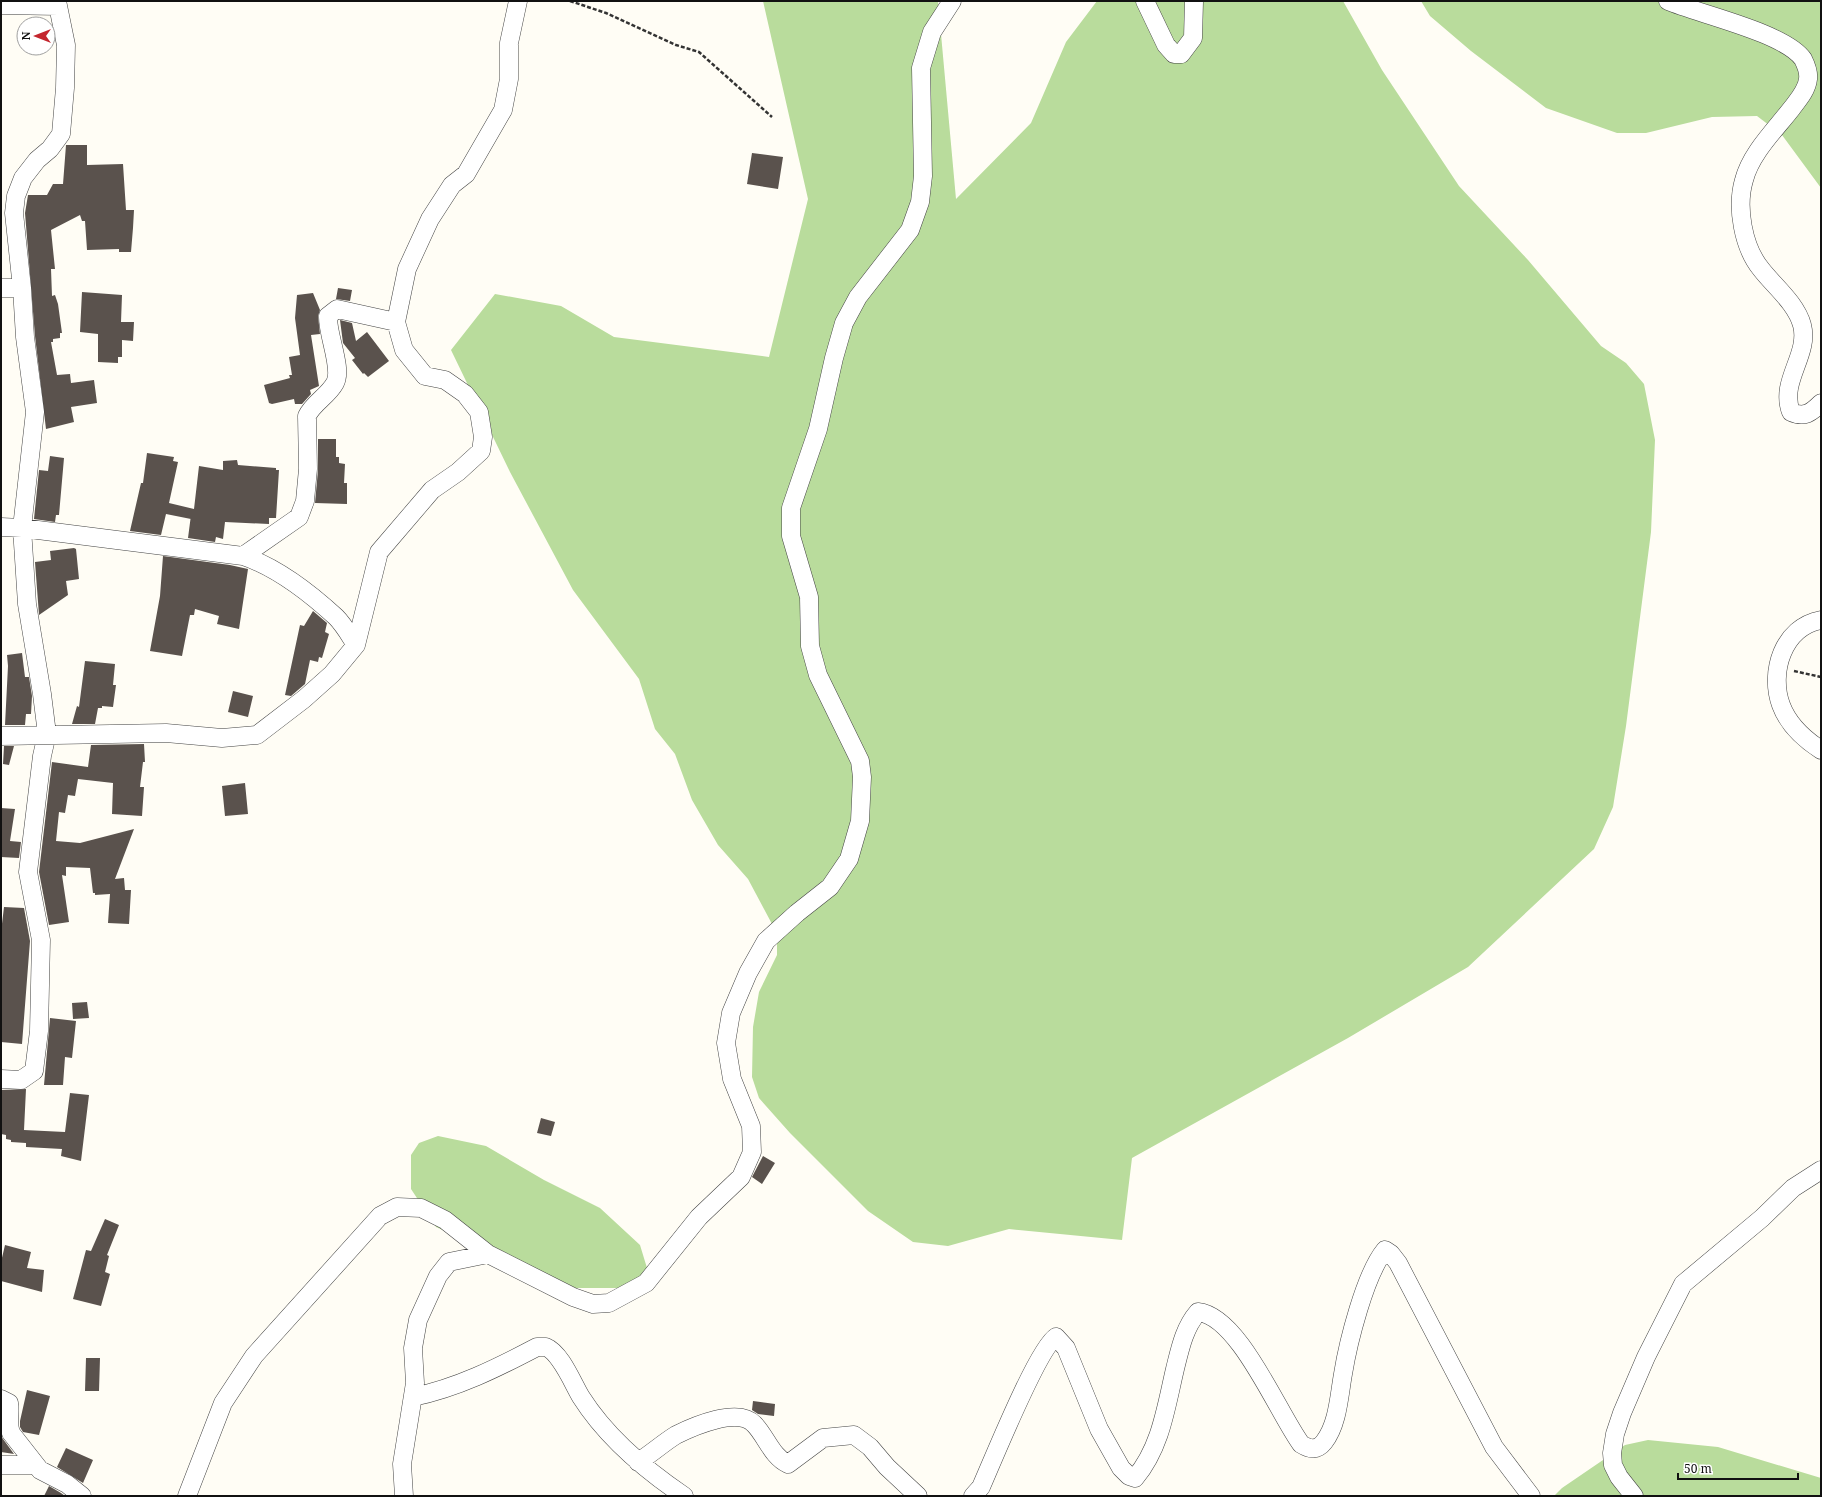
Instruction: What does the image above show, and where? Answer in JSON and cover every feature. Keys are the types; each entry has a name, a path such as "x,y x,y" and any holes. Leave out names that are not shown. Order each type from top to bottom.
{"street":[{"path":"1,736 166,733 222,738 257,735 304,699 326,679 356,645 379,552 432,490 458,472 480,450 483,437 479,412 465,394 445,380 425,376 404,350 396,322 407,269 430,219 452,185 466,174 503,110 509,79 509,43 518,1"},
{"path":"187,1496 223,1403 254,1356 380,1216 397,1207 421,1208 445,1220 488,1254 573,1297 593,1304 609,1303 646,1283 699,1217 741,1177 752,1152 751,1126 732,1079 726,1043 731,1013 748,973 766,941 797,913 830,887 849,858 860,821 862,777 860,761 818,676 810,646 809,597 791,536 791,508 818,429 834,358 844,324 858,298 910,230 920,202 923,176 921,68 932,32 952,1"},
{"path":"1145,1 1166,45 1174,54 1181,54 1193,38 1194,1"},
{"path":"1668,1 1763,33 1790,48 1802,58 1808,71 1808,80 1801,96 1757,154 1744,178 1739,197 1741,218 1749,246 1759,268 1796,312 1802,325 1803,339 1788,386 1787,403 1791,412 1799,416 1807,414 1821,403"},
{"path":"1,5 58,3 66,45 65,88 61,134 50,149 37,160 23,178 16,196 14,213 22,288 25,337 35,412 22,528 27,604 47,734 42,756 28,872 41,940 39,1031 34,1071 21,1080 1,1079"},
{"path":"1,288 22,288"},
{"path":"243,556 299,517 306,501 308,469 307,416 310,409 335,383 338,373 327,327 328,316 337,309 396,322"},
{"path":"1,527 22,528 243,556 262,562 318,602 337,618 356,645"},
{"path":"1821,620 1810,622 1794,634 1784,645 1778,666 1776,687 1781,706 1795,729 1810,743 1821,750"},
{"path":"1634,1496 1619,1477 1613,1465 1612,1453 1615,1434 1622,1413 1646,1357 1683,1284 1762,1218 1793,1188 1821,1170"},
{"path":"973,1496 981,1486 1036,1364 1051,1340 1056,1337 1066,1348 1099,1429 1121,1468 1129,1476 1136,1478 1144,1468 1156,1446 1181,1343 1192,1319 1198,1312 1207,1313 1224,1326 1255,1363 1301,1444 1309,1449 1317,1448 1324,1442 1333,1427 1343,1370 1363,1296 1377,1259 1385,1250 1391,1254 1398,1263 1494,1447 1531,1496"},
{"path":"404,1496 402,1464 415,1383 413,1348 418,1320 438,1276 449,1262 488,1254"},
{"path":"413,1397 437,1392 485,1374 537,1347 546,1347 564,1366 581,1397 608,1432 638,1462 684,1496"},
{"path":"1,1399 9,1403 10,1412 8,1426 11,1433 40,1470 67,1484 82,1496"},
{"path":"638,1462 676,1435 708,1421 730,1417 744,1417 754,1423 780,1460 788,1464 824,1438 854,1435 870,1447 887,1467 918,1496"},
{"path":"1,1465 36,1465"}],"path":[{"path":"570,1 606,13 676,44 699,52 772,117"},
{"path":"1778,666 1821,678"}],"green space":[{"path":"763,1 938,1 956,199 1031,123 1066,42 1097,1 1343,1 1382,70 1459,186 1528,260 1601,346 1626,363 1644,384 1655,440 1651,532 1626,726 1613,807 1594,849 1468,967 1348,1038 1132,1158 1122,1240 1009,1229 948,1246 913,1242 868,1211 790,1133 759,1098 752,1077 753,1027 759,992 777,955 777,944 772,924 748,879 718,845 692,800 675,754 655,729 639,679 573,590 510,472 451,350 495,294 561,306 614,337 769,357 808,199"},
{"path":"1421,1 1821,1 1821,188 1782,135 1757,116 1712,117 1646,133 1617,133 1546,108 1471,51 1430,16"},
{"path":"438,1136 486,1146 544,1180 600,1208 640,1245 647,1268 642,1288 569,1288 436,1227 411,1189 411,1155 419,1143"},
{"path":"1648,1440 1718,1447 1821,1478 1821,1496 1554,1496 1562,1488 1625,1445"}],"building":[{"path":"66,145 87,145 87,165 123,164 126,210 134,210 133,228 131,252 119,252 119,249 87,250 85,221 82,221 80,215 51,230 55,269 51,269 52,296 55,295 58,304 62,333 60,333 60,338 53,339 53,342 51,342 57,375 70,374 71,383 94,380 97,403 71,407 74,422 46,429 35,336 25,213 28,195 47,195 53,184 63,184"},
{"path":"752,153 783,157 778,189 747,184"},
{"path":"338,288 352,290 350,301 336,299"},
{"path":"82,292 122,295 121,322 134,322 133,341 122,340 122,357 118,357 118,363 98,362 98,334 80,332"},
{"path":"313,293 320,310 318,316 320,334 311,335 319,386 310,390 311,394 302,404 295,404 294,399 272,404 269,403 264,385 290,378 289,375 292,375 289,357 300,355 295,318 297,295"},
{"path":"340,320 352,323 356,341 367,332 389,361 368,377 364,373 363,374 352,360 355,358 343,343"},
{"path":"318,439 336,439 336,457 339,457 339,463 345,464 344,483 347,483 347,504 315,503 318,470"},
{"path":"147,453 174,457 173,461 178,462 169,503 194,509 199,466 223,470 223,461 237,460 238,465 276,468 276,470 279,470 276,518 269,518 269,524 225,522 223,539 216,537 215,542 188,538 190,519 166,514 161,535 130,531 141,483 143,483"},
{"path":"50,456 64,458 59,515 56,515 55,522 34,519 39,470 48,471"},
{"path":"76,549 79,579 66,581 68,595 39,615 35,562 51,560 50,551"},
{"path":"163,556 230,565 248,569 239,629 217,624 219,616 195,609 194,615 190,615 182,656 150,651 160,596"},
{"path":"313,611 327,623 325,632 329,634 322,658 319,657 318,662 310,660 305,684 291,696 285,695 300,625 304,626"},
{"path":"22,653 25,677 29,677 32,696 31,714 26,714 25,725 5,725 8,666 7,655"},
{"path":"85,661 115,664 113,685 116,685 113,707 102,706 102,708 98,708 95,724 72,724 77,706 79,707"},
{"path":"233,691 253,696 248,717 228,712"},
{"path":"144,744 145,762 143,762 140,787 144,787 142,816 112,814 113,783 78,779 75,796 68,795 65,813 59,812 56,841 80,843 134,829 115,879 124,878 125,890 131,890 129,924 108,923 110,894 95,895 95,893 93,893 90,868 66,867 66,876 62,875 69,922 49,925 39,872 52,762 88,767 91,745"},
{"path":"4,746 14,746 9,765 3,764"},
{"path":"245,783 248,814 225,816 222,786"},
{"path":"1,808 15,809 10,841 21,842 19,858 1,857"},
{"path":"4,907 24,908 30,941 22,1044 1,1042 1,932"},
{"path":"87,1002 89,1018 73,1019 72,1003"},
{"path":"50,1018 76,1021 72,1058 65,1057 63,1085 44,1085"},
{"path":"26,1089 24,1130 65,1132 70,1093 89,1095 81,1161 61,1156 62,1149 26,1147 26,1143 11,1142 11,1140 6,1139 6,1135 1,1134 1,1090"},
{"path":"541,1118 555,1122 551,1136 537,1133"},
{"path":"763,1156 775,1163 762,1184 752,1177"},
{"path":"105,1219 119,1225 107,1255 109,1256 105,1272 110,1274 101,1306 73,1299 86,1250 91,1251"},
{"path":"5,1245 31,1252 27,1268 44,1270 42,1292 1,1281 1,1262"},
{"path":"86,1358 100,1358 99,1391 85,1391"},
{"path":"27,1390 50,1396 39,1435 23,1432 20,1427"},
{"path":"753,1401 775,1404 774,1416 758,1414 752,1410"},
{"path":"1,1436 3,1439 14,1454 1,1452"},
{"path":"66,1448 93,1460 83,1483 57,1467"},
{"path":"49,1486 61,1493 65,1496 44,1496"}]}
